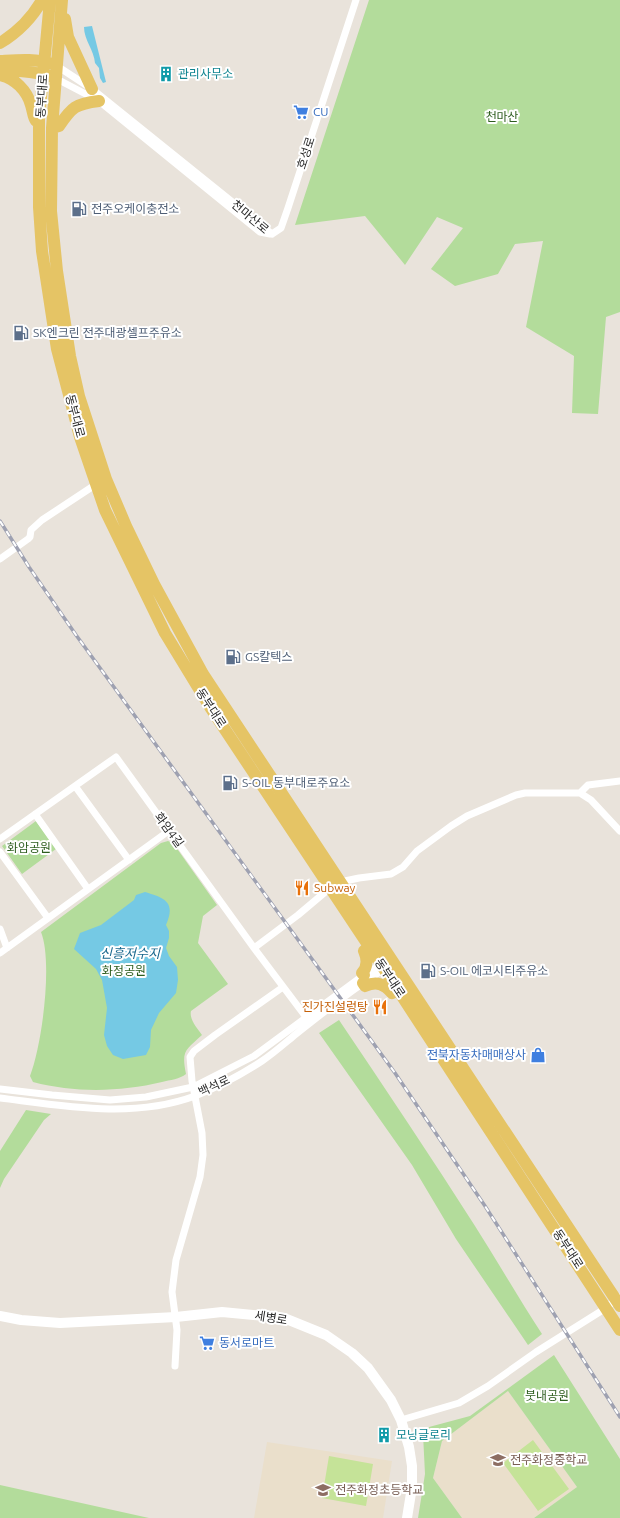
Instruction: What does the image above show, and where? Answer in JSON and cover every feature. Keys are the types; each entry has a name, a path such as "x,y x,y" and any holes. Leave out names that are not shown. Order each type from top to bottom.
{"main road":[{"path":"0,43 24,25 36,11 42,0"},
{"name":"동부대로","path":"50,0 40,123 39,207 42,251 48,299 57,349 80,437 101,481"},
{"path":"62,0 68,37 92,89"},
{"name":"동부대로","path":"62,0 52,128 51,211 57,271 70,356 101,481 105,510 165,633 210,707 335,885 387,964 618,1300"},
{"path":"0,61 19,60 46,62 56,72"},
{"path":"0,71 43,74 56,72"},
{"path":"0,75 7,76 28,94 34,120 40,123"},
{"path":"52,128 59,126 67,114 79,104 99,101"},
{"name":"동부대로","path":"335,885 369,947 387,964 398,990 620,1330"},
{"path":"369,947 364,950 366,957 365,970 362,973 361,980 365,986 378,983 386,986 392,993 398,990"}],"street":[{"name":"호성로","path":"272,234 281,228 356,0"},
{"name":"천마산로","path":"56,72 92,89 272,234"},
{"name":"천마산로","path":"56,72 99,101 260,232 272,234"},
{"path":"1,558 30,537 31,530 42,520 101,481"},
{"name":"화암4길","path":"0,839 116,757 254,948 306,1017"},
{"path":"580,793 588,785 620,781"},
{"path":"75,786 129,860"},
{"path":"254,948 335,885 359,878 391,874 403,867 416,851 451,826 467,816 516,795 525,793 580,793 591,800 620,831"},
{"path":"35,814 88,889"},
{"path":"0,953 170,830"},
{"path":"0,852 48,918"},
{"path":"0,929 7,948"},
{"name":"백석로","path":"0,1098 63,1106 127,1108 161,1104 195,1096 225,1082 262,1061 326,1007 361,980 387,964"},
{"path":"175,1366 178,1330 172,1292 176,1260 200,1177 203,1155 202,1133 193,1087 190,1057 215,1035 283,987"},
{"name":"백석로","path":"0,1089 67,1097 110,1100 146,1097 193,1087 254,1056 306,1017 326,1007"},
{"path":"401,1420 459,1403 488,1386 536,1352 618,1300"},
{"name":"세병로","path":"0,1316 21,1320 60,1323 176,1317 222,1312 284,1318 326,1335 352,1353 368,1368 391,1400 401,1420 409,1447 412,1466 412,1487 407,1518"}],"shaded area":[{"name":"전주화정중학교","path":"508,1391 577,1487 534,1518 462,1518 433,1478 442,1441"},
{"name":"전주화정초등학교","path":"267,1442 392,1461 383,1518 254,1518"}],"green space":[{"name":"천마산","path":"369,0 620,0 620,312 606,317 598,414 572,413 574,356 526,327 543,241 515,244 498,274 455,286 431,269 463,228 437,217 405,265 365,216 295,225"},
{"name":"화암공원","path":"36,821 56,849 22,874 2,846"},
{"name":"화정공원","path":"168,841 173,843 217,905 203,916 198,943 228,984 191,1011 192,1020 202,1035 186,1051 184,1060 186,1074 178,1078 162,1082 130,1088 98,1090 65,1088 33,1082 30,1076 42,1025 46,983 46,963 41,932 161,843"},
{"path":"339,1020 484,1240 542,1334 528,1345 456,1239 412,1165 319,1033"},
{"path":"26,1110 51,1114 44,1120 4,1179 0,1188 0,1151"},
{"name":"붓내공원","path":"554,1355 620,1459 620,1518 534,1518 577,1487 508,1391 442,1441 433,1478 462,1518 418,1518 425,1474 423,1434 429,1427 470,1416"},
{"path":"533,1440 569,1489 538,1511 503,1463"},
{"path":"329,1456 373,1464 366,1506 322,1498"},
{"path":"0,1485 149,1518 0,1518"}],"water":[{"path":"92,26 106,82 103,83 100,78 99,68 95,63 84,32 84,27"},
{"name":"신흥저수지","path":"145,892 158,896 167,902 169,906 170,911 166,925 169,931 169,938 166,948 169,956 177,967 178,980 176,993 159,1013 151,1030 150,1047 146,1055 123,1059 113,1055 107,1046 104,1035 107,1008 102,980 96,969 74,949 80,933 101,925 134,900 136,895"}],"railway":[{"path":"0,521 29,567 76,635 395,1073 485,1206 620,1417"}],"place":[{"name":"관리사무소","path":"166,74"},
{"name":"CU","path":"301,112"},
{"name":"전주오케이충전소","path":"79,209"},
{"name":"SK엔크린 전주대광셀프주유소","path":"21,333"},
{"name":"GS칼텍스","path":"233,657"},
{"name":"S-OIL 동부대로주요소","path":"230,783"},
{"name":"Subway","path":"302,888"},
{"name":"S-OIL 에코시티주유소","path":"428,971"},
{"name":"진가진설렁탕","path":"380,1007"},
{"name":"전북자동차매매상사","path":"538,1055"},
{"name":"동서로마트","path":"207,1343"},
{"name":"모닝글로리","path":"384,1435"},
{"name":"전주화정중학교","path":"498,1460"},
{"name":"전주화정초등학교","path":"323,1490"}]}
